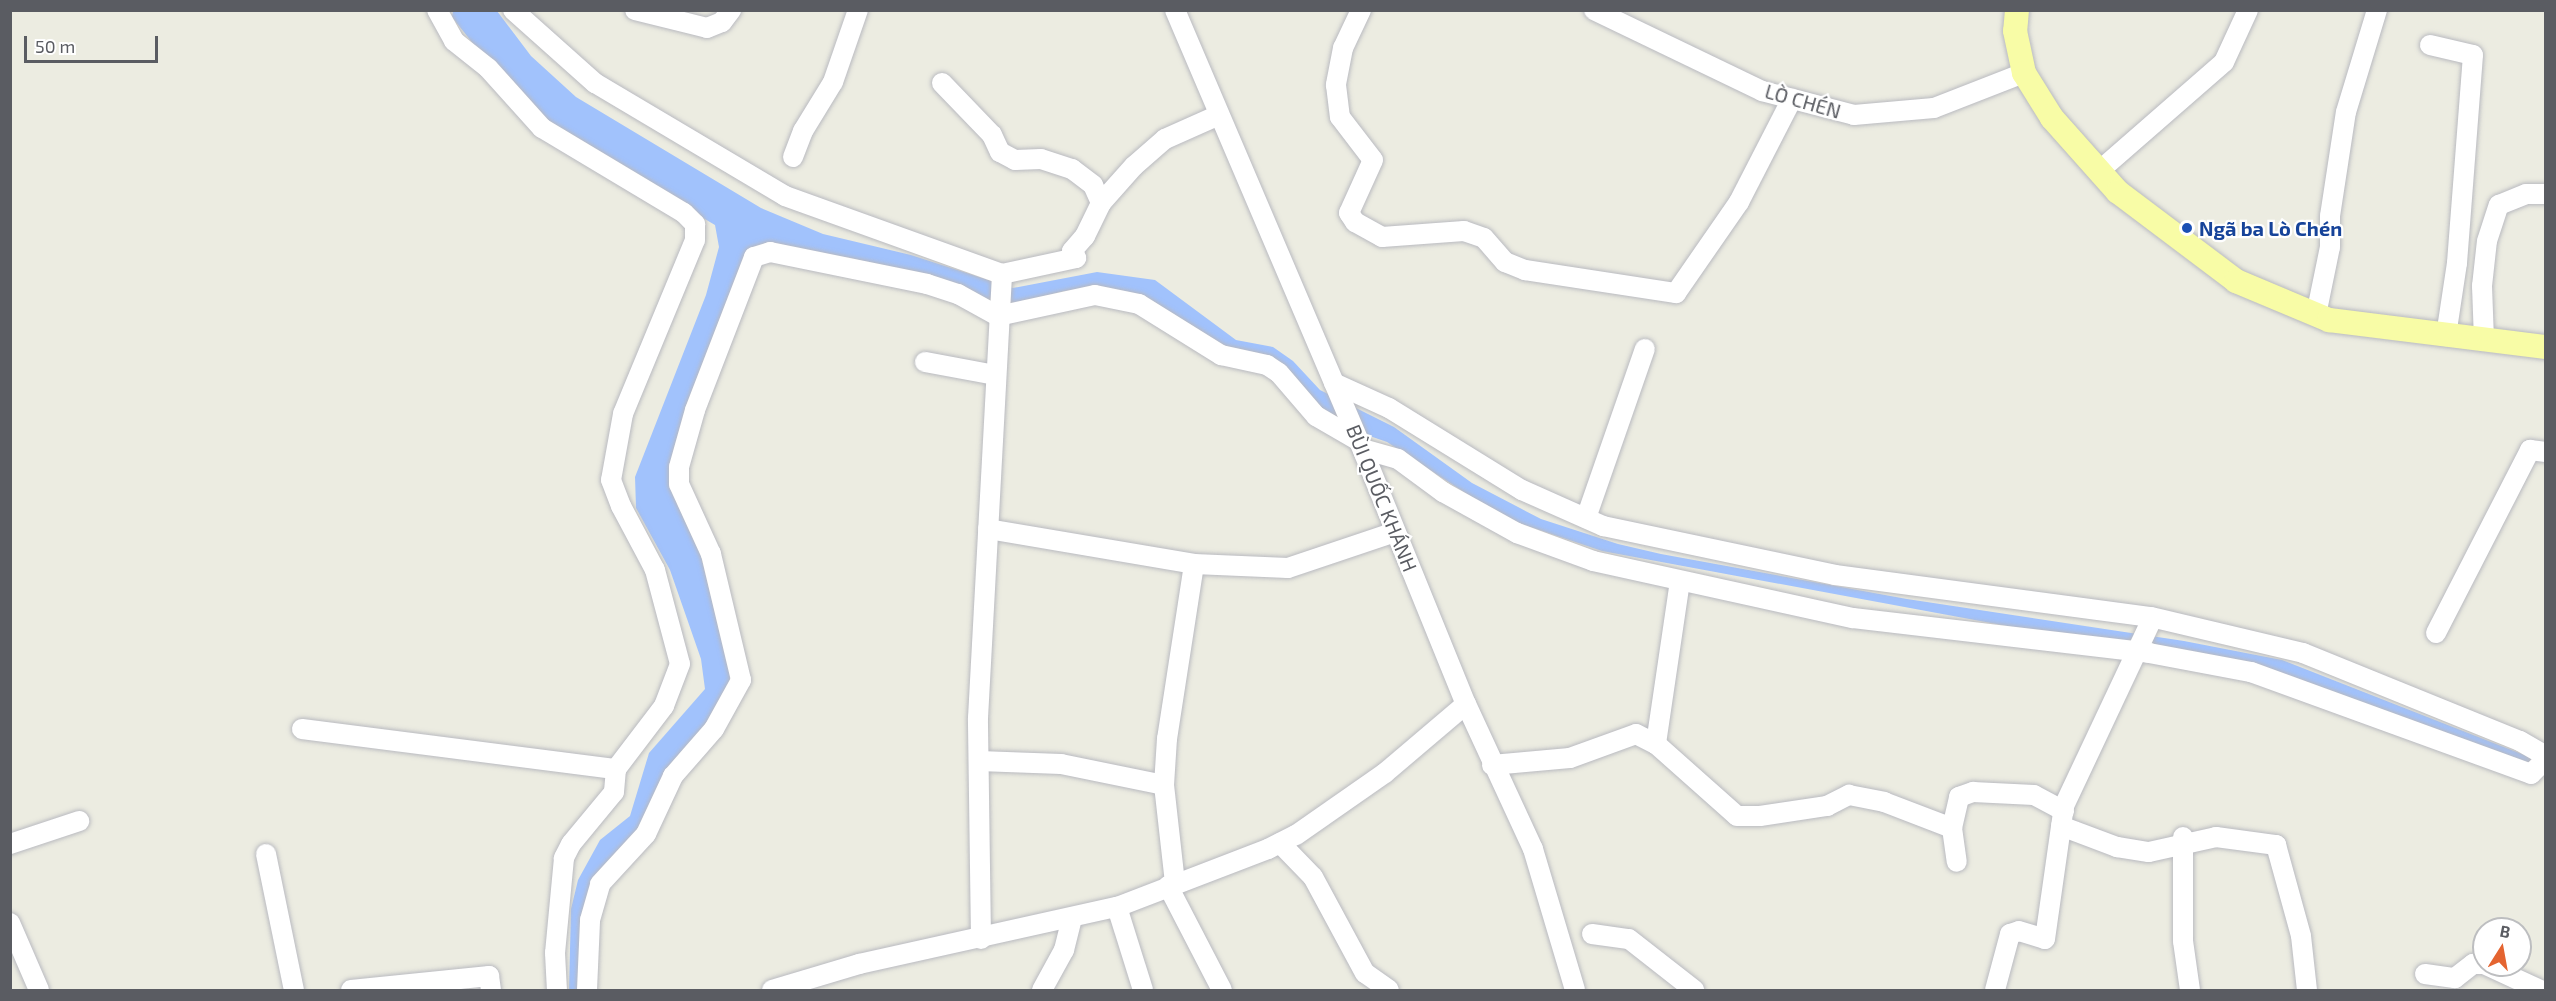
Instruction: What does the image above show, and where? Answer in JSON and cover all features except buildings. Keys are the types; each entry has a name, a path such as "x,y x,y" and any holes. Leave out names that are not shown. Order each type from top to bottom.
{"main road":[{"path":"2016,10 2015,31 2024,73 2052,118 2098,172 2154,224 2236,281 2316,315 2446,336 2546,347"}],"street":[{"path":"436,10 454,41 488,68 543,128 684,213 695,224 695,240 623,414 611,480 621,507 655,570 680,664 664,706 616,769 614,792 571,844 564,858 555,953 557,990"},
{"path":"513,10 595,83 786,196 849,216 1002,279 1076,258 1072,250 1085,236 1101,203 1134,166 1165,139 1219,115"},
{"path":"635,10 707,28 722,22 731,10"},
{"path":"793,157 803,131 833,82 858,10"},
{"name":"BÙI QUỐC KHÁNH","path":"1175,10 1361,445 1492,765 1533,849 1575,990"},
{"path":"1361,10 1343,48 1336,85 1340,117 1373,160 1349,213 1355,222 1382,237 1464,231 1484,238 1505,262 1525,270 1676,293 1739,202 1792,99"},
{"name":"LÒ CHÉN","path":"1594,10 1762,91 1854,116 1934,108 2024,73"},
{"path":"2098,172 2134,138 2224,62 2248,10"},
{"path":"2316,315 2330,247 2330,216 2346,112 2377,10"},
{"path":"2430,45 2473,55 2457,262 2446,336"},
{"path":"942,83 992,135 1000,152 1016,160 1041,159 1072,169 1093,185 1101,203"},
{"path":"2484,340 2482,286 2487,241 2499,205 2526,194 2546,194"},
{"path":"587,990 590,920 600,884 646,834 673,776 714,729 741,680 711,554 679,484 679,466 695,410 754,257 770,252 927,284 958,294 998,313 1095,295 1139,304 1221,355 1267,365 1279,373 1316,416 1361,445 1398,459 1443,492 1517,533 1593,561 1853,618 2136,651 2251,672 2531,774 2546,758 2520,741 2303,653 2151,617 1835,575 1603,526 1522,490 1396,412 1337,388"},
{"path":"981,939 979,761 995,375 1002,279"},
{"path":"1586,518 1645,349"},
{"path":"925,362 995,375"},
{"path":"2436,633 2530,450 2546,452"},
{"path":"988,529 1194,564 1288,568 1395,532"},
{"path":"1194,564 1167,739 1164,785 1171,885 1222,990"},
{"path":"1656,744 1680,580"},
{"path":"1995,990 2010,934 2019,931 2045,939 2062,819 2150,623"},
{"path":"772,990 859,964 981,939 1117,907 1280,843 1385,773 1466,704"},
{"path":"302,729 616,769"},
{"path":"1492,765 1570,758 1636,734 1656,744 1737,816 1760,816 1827,806 1849,795 1884,802 1952,828"},
{"path":"979,761 1061,764 1164,785"},
{"path":"1957,862 1952,828 1959,797 1973,792 2034,795 2062,819 2117,848 2149,852 2183,842 2226,837 2276,845 2301,936 2307,990"},
{"path":"10,844 79,821"},
{"path":"2183,842 2183,941 2190,990"},
{"path":"1280,843 1313,877 1365,973 1389,990"},
{"path":"266,854 294,990"},
{"path":"1117,907 1143,990"},
{"path":"1042,990 1064,950 1072,918"},
{"path":"11,928 39,990"},
{"path":"1592,934 1629,939 1694,990"},
{"path":"2425,974 2455,978 2472,965"},
{"path":"351,990 489,976 491,990"},
{"path":"2511,977 2540,990"}],"water":[{"path":"453,11 497,11 531,56 576,97 761,208 823,234 911,255 1013,288 1097,272 1155,280 1236,340 1273,347 1293,361 1320,390 1394,427 1472,483 1541,519 1618,544 1661,554 1907,599 2184,641 2282,660 2537,760 2531,764 2294,679 1602,551 1504,518 1387,442 1329,422 1298,391 1101,287 1064,291 1013,305 984,301 927,279 851,258 761,246 676,455 731,677 729,691 643,829 598,880 581,990 569,990 571,909 578,880 600,840 630,816 649,753 705,689 701,659 670,570 636,508 635,477 706,295 719,247 715,225 557,132 497,74 452,17"}],"place":[{"name":"Ngã ba Lò Chén","path":"2187,228"}]}
